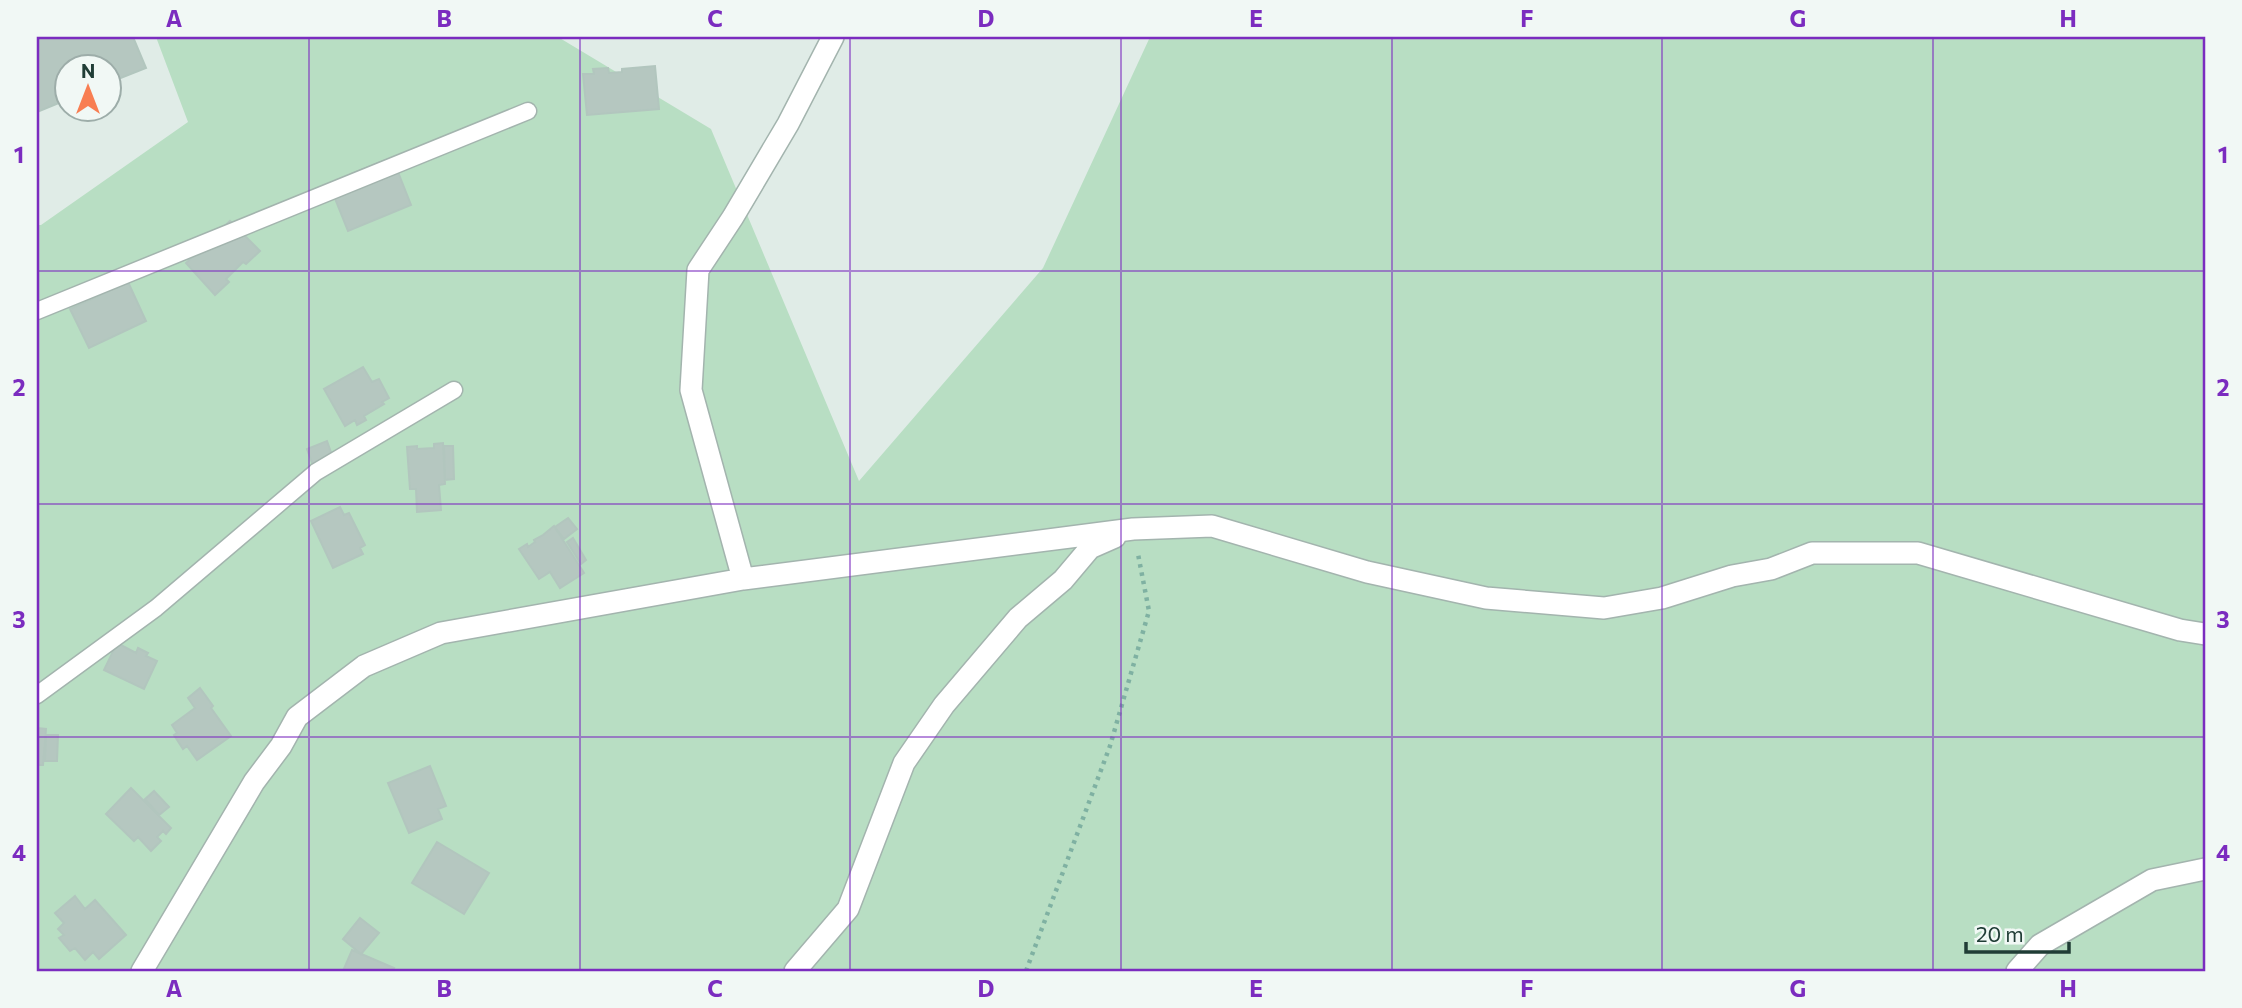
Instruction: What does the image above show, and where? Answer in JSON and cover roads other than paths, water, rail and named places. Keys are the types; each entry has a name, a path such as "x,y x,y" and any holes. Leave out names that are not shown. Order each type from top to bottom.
{"street":[{"path":"743,579 691,390 698,270 788,124 833,37"},
{"path":"142,971 254,782 281,746 297,717 364,666 442,633 743,579 1133,529 1212,526 1367,572 1486,598 1604,608 1662,598 1732,576 1771,569 1812,553 1918,553 2180,630 2205,634"},
{"path":"795,971 848,909 904,763 944,705 1018,618 1063,580 1090,548 1133,529"},
{"path":"2017,971 2040,945 2152,880 2205,869"}],"lane":[{"path":"37,311 527,111"},
{"path":"37,695 156,608 316,472 454,390"}]}
